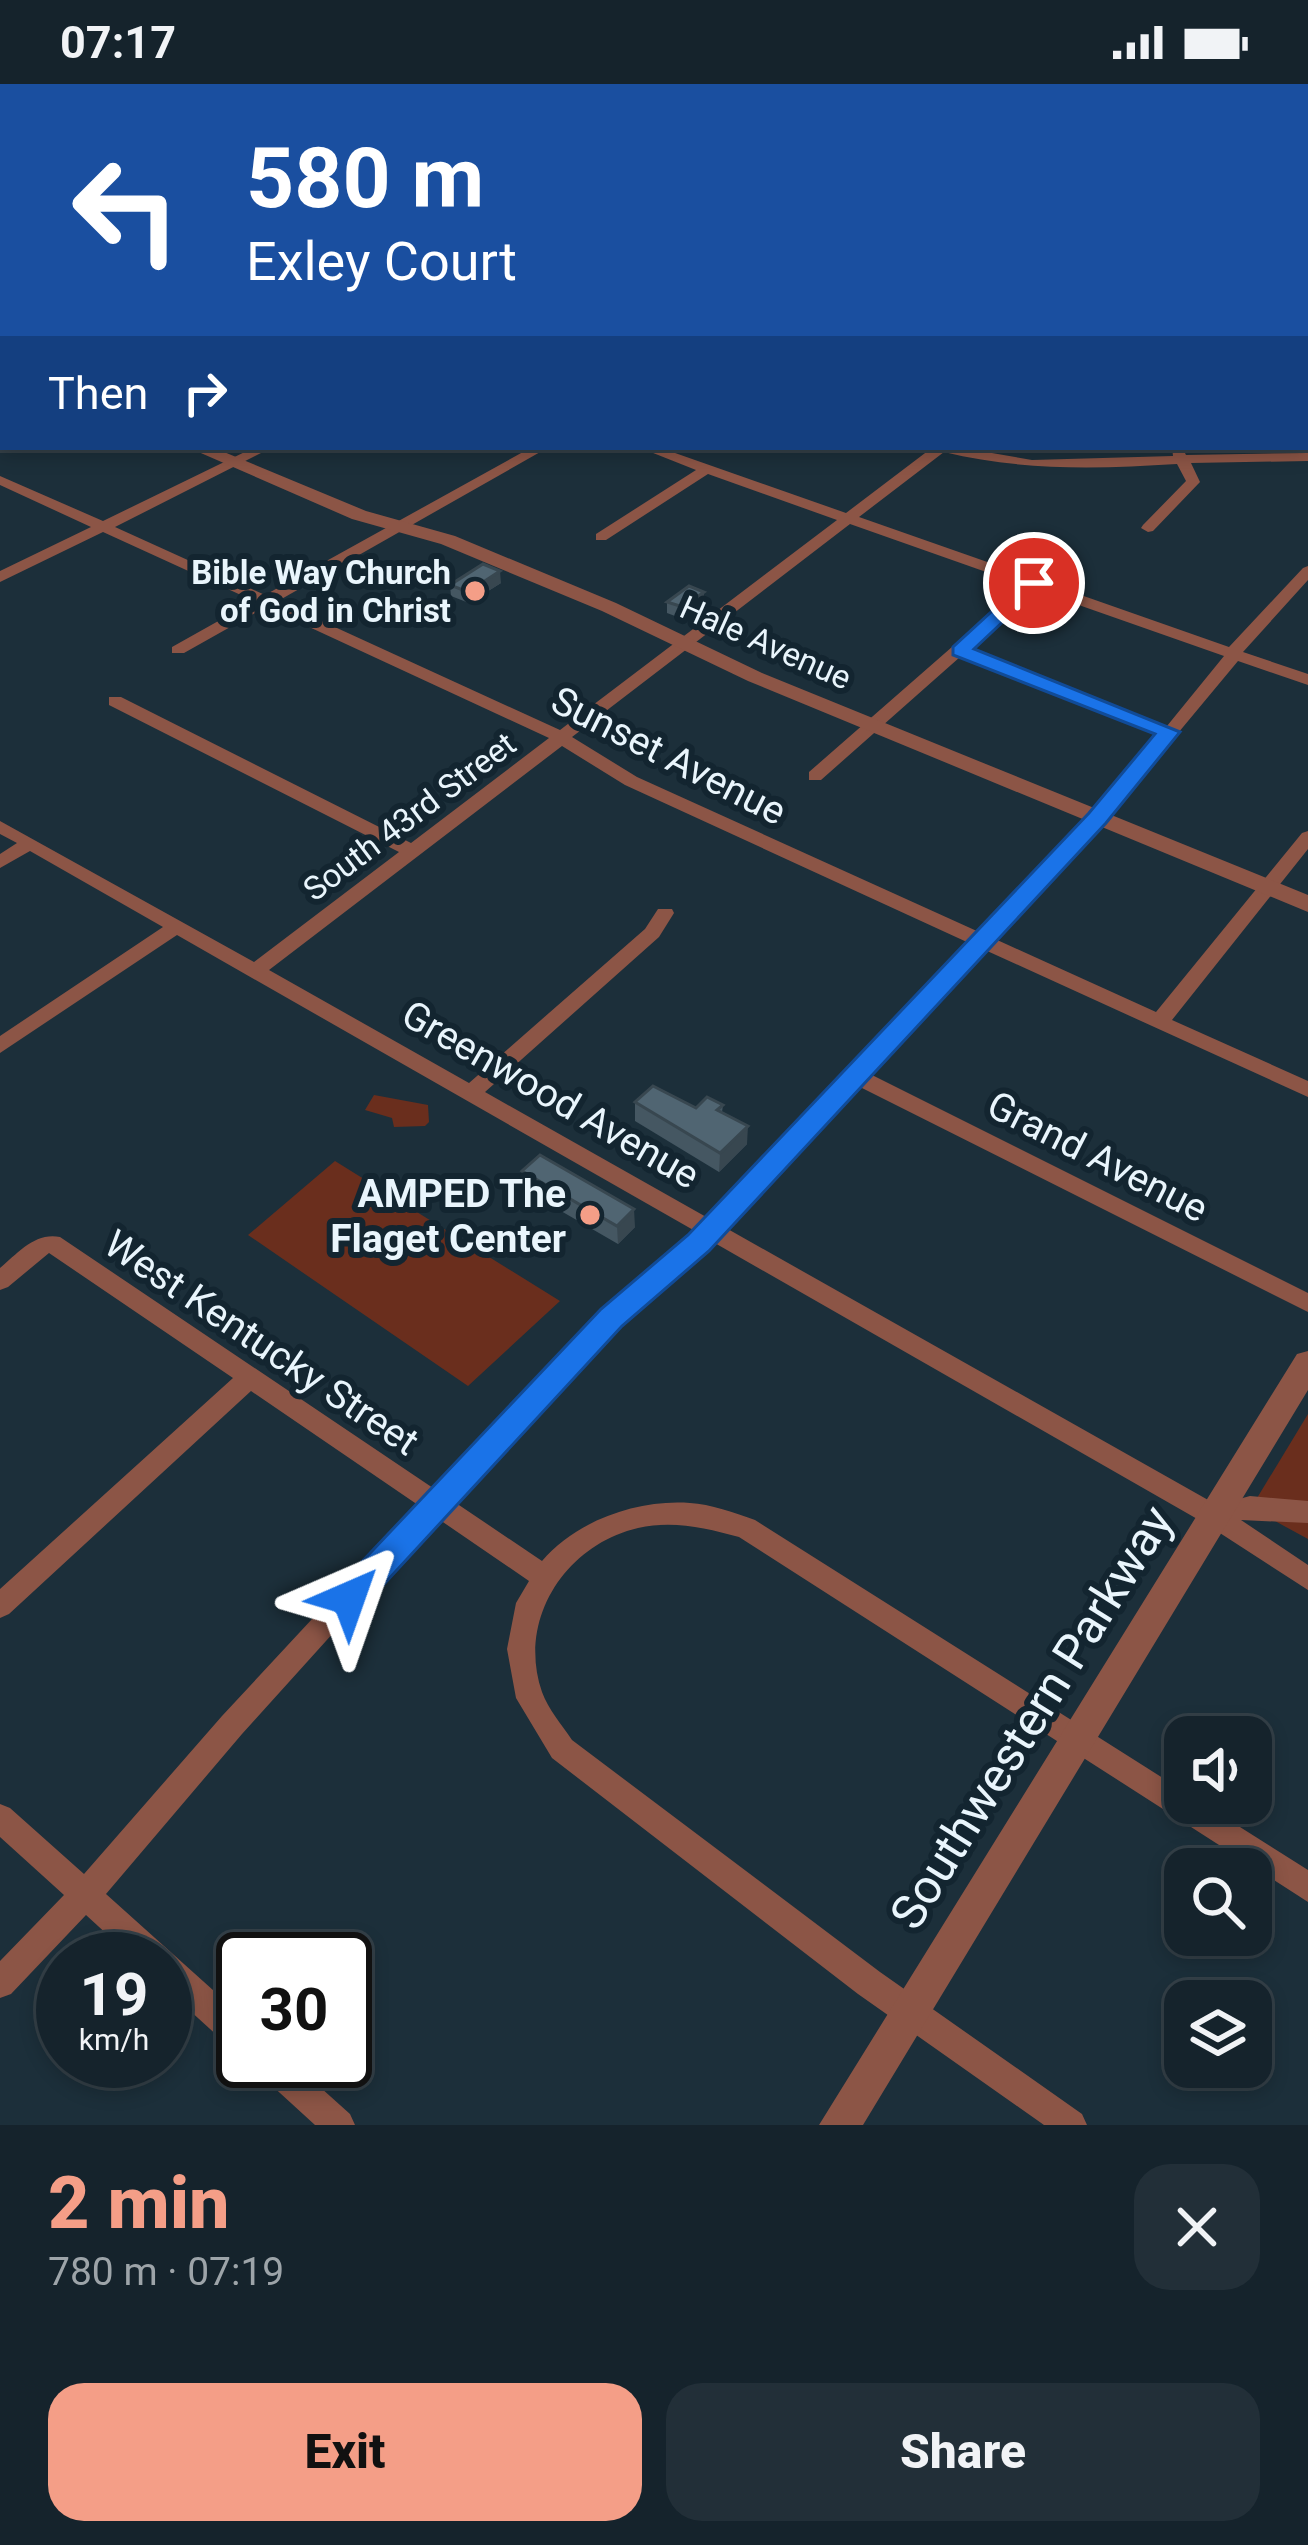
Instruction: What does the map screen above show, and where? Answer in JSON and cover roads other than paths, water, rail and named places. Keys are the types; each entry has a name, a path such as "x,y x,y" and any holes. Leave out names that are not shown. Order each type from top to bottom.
{"street":[{"name":"Hale Avenue","path":"203,450 359,515 434,534 875,726 1308,904"},
{"path":"0,577 260,450"},
{"path":"178,650 537,450"},
{"path":"654,450 1308,680"},
{"name":"South 43rd Street","path":"255,971 937,450"},
{"path":"952,450 998,462 1046,467 1179,454 1308,457"},
{"path":"1148,528 1190,488 1193,478 1179,454"},
{"path":"601,537 706,469"},
{"name":"Sunset Avenue","path":"0,480 560,738 631,781 1308,1090"},
{"path":"0,1983 611,1317 710,1229 1098,818 1308,571"},
{"path":"815,776 1034,583"},
{"path":"960,651 1168,732"},
{"path":"115,701 412,851"},
{"name":"Greenwood Avenue","path":"0,826 1215,1516 1308,1579"},
{"path":"1159,1022 1308,837"},
{"path":"0,862 29,843"},
{"path":"470,1093 652,933 665,913"},
{"path":"0,1046 177,926"},
{"name":"Grand Avenue","path":"855,1075 1308,1303"},
{"name":"West Kentucky Street","path":"0,1281 45,1244 61,1249 541,1575"},
{"name":"Southwestern Parkway","path":"840,2125 1308,1363"},
{"path":"0,1606 250,1377"},
{"path":"1215,1516 1250,1507 1308,1512"},
{"path":"1071,2125 591,1773 548,1733 528,1696 520,1656 541,1575 572,1545 626,1519 688,1512 728,1520 1308,1887"},
{"path":"0,1818 126,1932"},
{"path":"192,1992 216,2013"},
{"path":"298,2088 339,2125"}],"place":[{"name":"Bible Way Church of God in Christ","path":"475,591"},
{"name":"AMPED The Flaget Center","path":"590,1215"}]}
